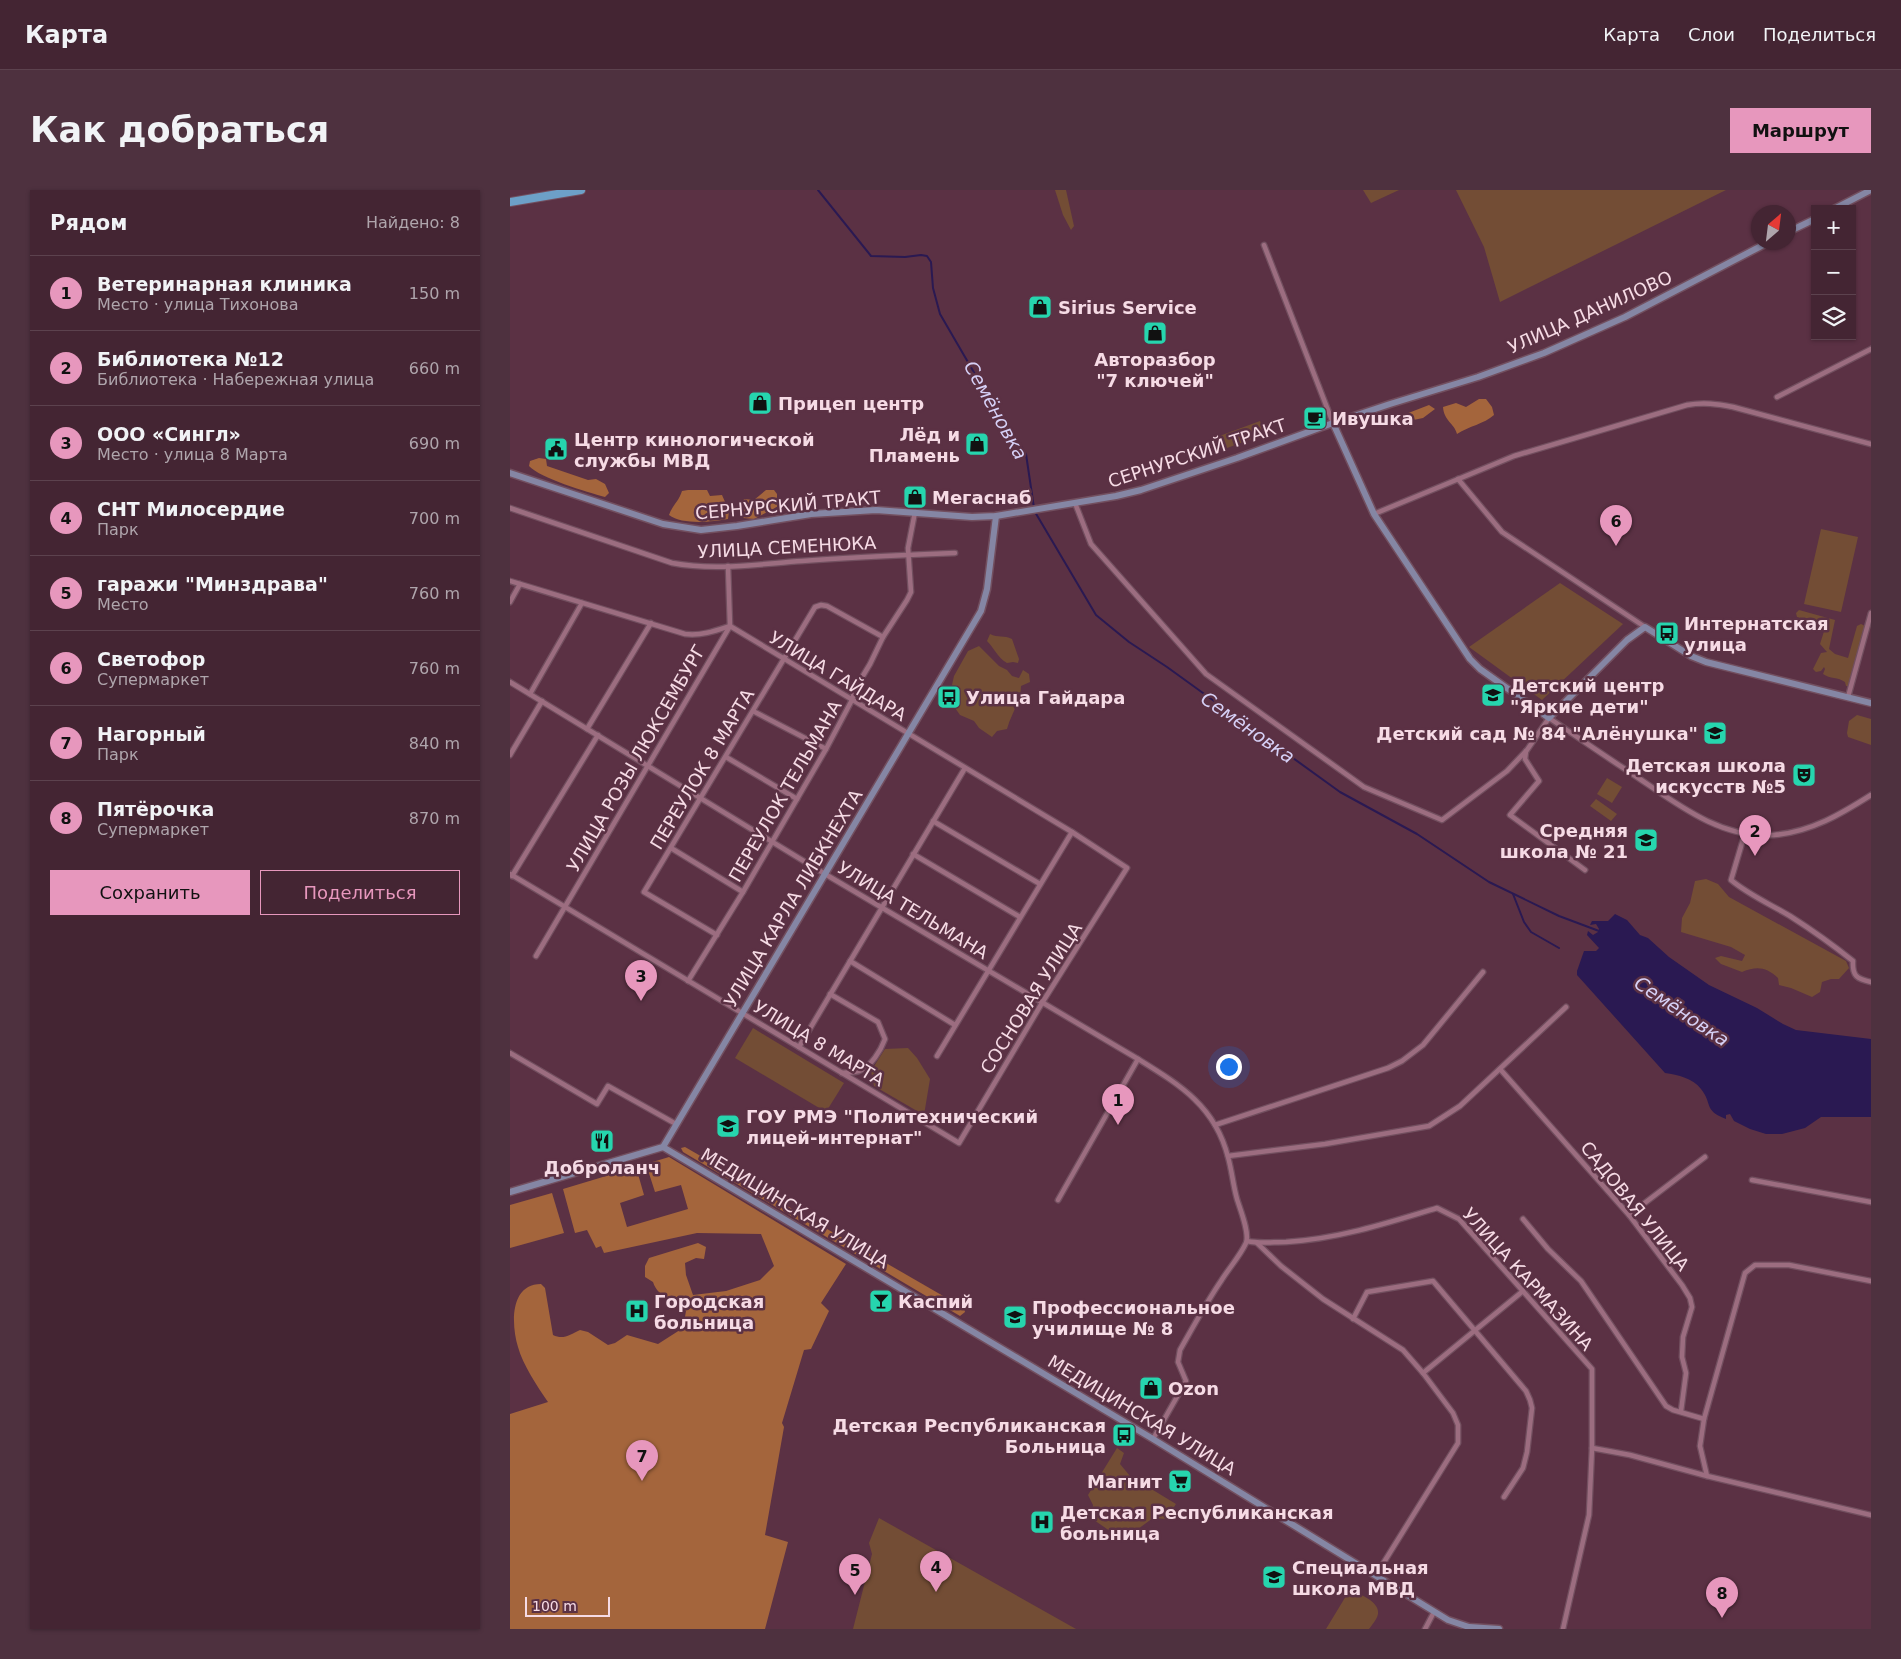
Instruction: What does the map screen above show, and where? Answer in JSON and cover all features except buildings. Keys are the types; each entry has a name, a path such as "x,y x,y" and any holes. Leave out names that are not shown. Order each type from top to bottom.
{"main road":[{"path":"510,202 581,190"},
{"path":"1842,205 1871,190"},
{"path":"1796,228 1811,221"},
{"name":"УЛИЦА ДАНИЛОВО","path":"1333,423 1478,377 1544,353 1625,317 1754,250"},
{"path":"1333,423 1374,514 1470,659 1488,675 1549,718 1627,640 1645,627 1683,652 1706,662 1871,703"},
{"name":"СЕРНУРСКИЙ ТРАКТ","path":"510,473 663,524 690,529 716,529 811,514 876,510 972,517 996,516 1141,490 1333,423"},
{"name":"УЛИЦА КАРЛА ЛИБКНЕХТА","path":"663,1147 981,611 987,589 996,516"},
{"path":"510,1192 663,1147"},
{"name":"МЕДИЦИНСКАЯ УЛИЦА","path":"663,1147 1153,1438 1434,1612 1462,1626 1500,1629"}],"street":[{"path":"1264,245 1333,423"},
{"path":"1777,397 1871,349"},
{"path":"1374,514 1514,456 1687,405 1700,403 1714,403 1733,407 1871,444"},
{"path":"1458,479 1502,532 1645,627"},
{"path":"1075,503 1090,544 1206,674 1364,787 1442,820 1507,771 1527,750 1549,718 1681,807 1728,830 1773,835 1808,829 1839,815 1871,795"},
{"name":"УЛИЦА СЕМЕНЮКА","path":"510,508 672,563 692,567 955,553"},
{"name":"ПЕРЕУЛОК ТЕЛЬМАНА","path":"688,981 773,842 826,749 852,700 854,689 870,664 882,637 907,600 910,592 908,548 915,512"},
{"path":"510,581 693,635 708,633 730,626 728,566"},
{"path":"510,602 520,584"},
{"path":"530,694 582,603"},
{"name":"ПЕРЕУЛОК 8 МАРТА","path":"717,935 644,892 815,607 821,604 827,606 882,637"},
{"path":"1848,697 1871,612"},
{"path":"586,729 651,623"},
{"name":"УЛИЦА ГАЙДАРА","path":"730,626 1072,832 1127,868"},
{"name":"УЛИЦА РОЗЫ ЛЮКСЕМБУРГ","path":"536,956 730,626"},
{"name":"УЛИЦА ТЕЛЬМАНА","path":"511,685 542,701 825,874 1138,1059 1188,1092 1215,1125"},
{"path":"510,755 542,701"},
{"path":"753,711 826,749"},
{"path":"511,875 598,735"},
{"path":"1527,750 1525,759 1539,781 1510,815 1585,870"},
{"path":"726,757 797,799"},
{"path":"799,1047 965,768"},
{"path":"933,821 1040,884"},
{"path":"937,1056 1072,832"},
{"path":"1745,833 1730,880 1753,896 1828,940 1853,961 1852,970 1857,978 1871,982"},
{"path":"671,848 743,892"},
{"path":"913,854 1020,917"},
{"name":"СОСНОВАЯ УЛИЦА","path":"958,1143 1042,1003 1127,868"},
{"name":"УЛИЦА 8 МАРТА","path":"511,875 958,1143"},
{"path":"850,961 955,1025"},
{"path":"1153,1438 1186,1381 1178,1362 1180,1350 1220,1282 1247,1241 1228,1156 1215,1125 1388,1068 1402,1061 1423,1046 1483,972"},
{"path":"830,994 878,1022 884,1038 881,1049 869,1064 859,1071 842,1073"},
{"path":"1228,1156 1325,1144 1430,1126 1460,1106 1566,1008"},
{"path":"510,1053 596,1104 608,1086 676,1124"},
{"path":"1058,1200 1138,1059"},
{"name":"САДОВАЯ УЛИЦА","path":"1500,1069 1629,1215 1690,1298 1692,1307 1684,1337 1682,1357 1686,1373 1680,1412"},
{"path":"1629,1215 1705,1157"},
{"path":"1752,1180 1871,1202"},
{"name":"УЛИЦА КАРМАЗИНА","path":"1247,1241 1257,1243 1302,1241 1362,1230 1438,1208 1459,1219 1592,1369 1592,1448 1589,1515 1563,1629"},
{"path":"1523,1219 1548,1249 1582,1281 1666,1406 1704,1419"},
{"path":"1257,1243 1288,1272 1323,1299 1403,1350 1453,1413 1458,1425 1458,1443 1376,1575"},
{"path":"1707,1476 1700,1446 1704,1419 1745,1273 1748,1269 1755,1265 1789,1265 1871,1281"},
{"path":"1353,1319 1367,1292 1433,1281 1526,1390 1532,1408 1527,1452 1523,1468 1504,1497"},
{"path":"1423,1373 1523,1291"},
{"path":"1592,1448 1630,1455 1707,1476 1871,1515"},
{"path":"1425,1629 1434,1612"}],"shaded area":[{"path":"1055,190 1066,190 1074,226 1071,230 1063,215"},
{"path":"1363,190 1399,190 1371,203"},
{"path":"1456,190 1726,190 1500,302 1484,247"},
{"path":"1479,399 1486,399 1492,407 1494,415 1486,421 1457,434 1445,416 1443,407 1456,403 1466,407"},
{"path":"1429,405 1435,409 1423,418 1399,423 1398,417"},
{"path":"1260,421 1265,434 1219,451 1214,438"},
{"path":"539,458 546,459 547,466 588,480 596,479 605,484 609,493 605,497 587,492 535,471 529,466 530,461"},
{"path":"707,490 710,496 722,495 729,511 728,519 706,522 689,521 669,515 682,491"},
{"path":"766,490 774,490 777,494 777,507 754,519 743,518 740,510 744,499 754,500"},
{"path":"1821,529 1858,537 1841,612 1804,604"},
{"path":"1560,583 1623,624 1542,700 1469,647"},
{"path":"1799,610 1835,620 1829,649 1835,654 1848,658 1857,626 1861,624 1865,626 1848,686 1842,680 1823,674 1824,667 1821,671 1816,672 1813,669 1821,653 1827,652 1820,644 1826,625 1797,617 1796,613"},
{"path":"990,634 1012,639 1019,659 1018,663 1007,663 1001,658 987,641"},
{"path":"979,646 1012,676 1019,678 1023,670 1029,674 1030,682 1021,686 1021,692 1007,729 997,731 992,737 979,728 974,721 960,715 953,705 956,695 952,685 954,676 968,651"},
{"path":"1857,715 1871,719 1871,745 1848,737 1849,721"},
{"path":"1607,778 1622,787 1612,803 1597,794"},
{"path":"1596,799 1617,814 1611,821 1590,806"},
{"path":"1706,879 1718,884 1729,897 1846,961 1849,968 1839,979 1822,982 1820,992 1812,997 1779,985 1778,978 1765,970 1757,968 1742,972 1721,964 1715,958 1721,956 1742,961 1745,955 1731,947 1681,932 1682,918 1690,903 1695,881"},
{"path":"753,1028 844,1083 826,1112 735,1058"},
{"path":"908,1048 917,1058 930,1079 924,1115 874,1086 871,1071 885,1049"},
{"path":"685,1147 964,1308 965,1312 960,1316 683,1152 681,1148"},
{"path":"669,1157 846,1264 821,1303 829,1311 811,1349 804,1350 782,1423 784,1427 765,1535 788,1542 765,1629 510,1629 510,1414 548,1402 520,1354 516,1338 514,1327 515,1307 523,1291 531,1286 541,1284 545,1288 553,1335 563,1337 580,1330 588,1332 608,1345 627,1335 658,1344 683,1328 686,1311 678,1303 659,1292 653,1282 645,1277 645,1266 649,1258 698,1243 706,1247 704,1259 696,1258 685,1263 686,1275 693,1295 726,1291 760,1280 774,1266 761,1234 697,1233 604,1253 601,1246 596,1248 587,1230 575,1233 563,1189 636,1167 644,1195 620,1203 627,1227 688,1209 681,1185 655,1192 646,1164"},
{"path":"552,1193 564,1233 510,1248 510,1205"},
{"path":"1117,1448 1124,1453 1120,1464 1130,1476 1176,1504 1166,1519 1153,1518 1123,1540 1091,1518 1093,1505 1088,1495"},
{"path":"879,1518 1076,1629 853,1629 872,1554 869,1543"},
{"path":"1354,1593 1370,1600 1378,1610 1377,1618 1369,1629 1326,1629 1346,1596"}],"water":[{"path":"1615,914 1627,920 1640,935 1648,938 1669,957 1709,985 1757,1008 1783,1024 1796,1030 1871,1039 1871,1117 1821,1117 1805,1128 1782,1134 1766,1134 1734,1121 1730,1114 1726,1115 1726,1119 1714,1113 1709,1106 1705,1094 1698,1085 1685,1078 1665,1073 1577,975 1584,951 1596,951 1599,948 1587,935 1588,931 1593,935 1598,932 1599,929 1596,924 1590,925 1592,921 1608,921"}],"waterway":[{"name":"Семёновка","path":"818,190 871,256 927,256 931,262 933,288 940,314 990,400 1026,454 1034,508"},
{"name":"Семёновка","path":"1035,512 1096,615 1129,642 1167,667 1340,792 1417,834 1489,882 1559,916 1599,931"},
{"path":"1513,894 1524,922 1531,932 1559,948"}],"place":[{"name":"Sirius Service","path":"1040,307"},
{"name":"Авторазбор \"7 ключей\"","path":"1155,333"},
{"name":"Прицеп центр","path":"760,403"},
{"name":"Ивушка","path":"1315,418"},
{"name":"Лёд и Пламень","path":"977,444"},
{"name":"Центр кинологической службы МВД","path":"556,449"},
{"name":"Мегаснаб","path":"915,497"},
{"name":"Светофор","path":"1616,546"},
{"name":"Интернатская улица","path":"1667,633"},
{"name":"Детский центр \"Яркие дети\"","path":"1493,695"},
{"name":"Улица Гайдара","path":"949,697"},
{"name":"Детский сад № 84 \"Алёнушка\"","path":"1715,733"},
{"name":"Детская школа искусств №5","path":"1804,775"},
{"name":"Средняя школа № 21","path":"1646,840"},
{"name":"Библиотека №12","path":"1755,856"},
{"name":"ООО «Сингл»","path":"641,1001"},
{"name":"Ветеринарная клиника","path":"1118,1125"},
{"name":"ГОУ РМЭ \"Политехнический лицей-интернат\"","path":"728,1126"},
{"name":"Доброланч","path":"602,1141"},
{"name":"Каспий","path":"881,1301"},
{"name":"Городская больница","path":"637,1311"},
{"name":"Профессиональное училище № 8","path":"1015,1317"},
{"name":"Ozon","path":"1151,1388"},
{"name":"Детская Республиканская Больница","path":"1124,1435"},
{"name":"Нагорный","path":"642,1481"},
{"name":"Магнит","path":"1180,1481"},
{"name":"Детская Республиканская больница","path":"1042,1522"},
{"name":"Специальная школа МВД","path":"1274,1577"},
{"name":"СНТ Милосердие","path":"936,1592"},
{"name":"гаражи \"Минздрава\"","path":"855,1595"},
{"name":"Пятёрочка","path":"1722,1618"}]}
